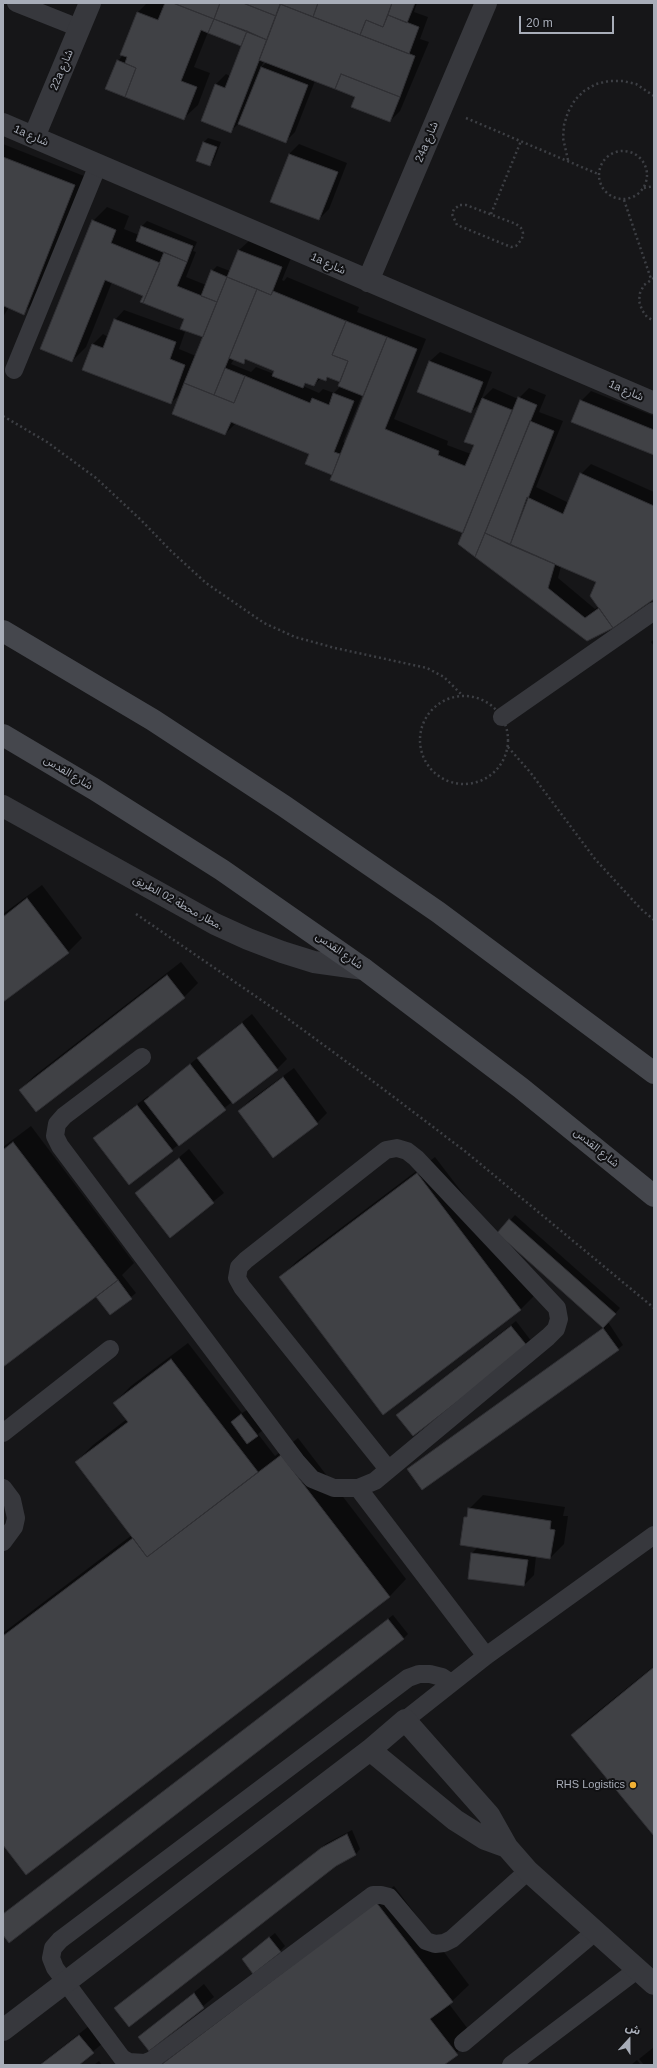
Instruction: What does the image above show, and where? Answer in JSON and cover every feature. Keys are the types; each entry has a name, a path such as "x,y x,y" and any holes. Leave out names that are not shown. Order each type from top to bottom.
{"main road":[{"path":"3,631 153,720 284,806 438,912 654,1073"},
{"name":"شارع القدس","path":"3,735 94,789 222,870 364,969 521,1088 654,1196"}],"street":[{"name":"22a شارع","path":"34,137 90,3"},
{"name":"24a شارع","path":"368,281 486,3"},
{"name":"1a شارع","path":"3,124 654,403"},
{"name":"مطار محطة 02 الطريق.","path":"3,806 216,924 248,939 314,962 364,969"},
{"path":"3,2030 370,1750 405,1720 489,1815 507,1847 528,1871 654,1984"},
{"path":"370,1750 455,1820 485,1839 507,1847"}],"lane":[{"path":"16,3 79,28"},
{"path":"14,370 98,165"},
{"path":"502,717 654,611"},
{"path":"142,1057 64,1116 57,1124 55,1136 60,1146 296,1462 312,1479 334,1488 358,1488 375,1481 548,1337 556,1329 559,1319 557,1308 416,1158 407,1151 397,1148 386,1150 238,1267 237,1278 388,1469"},
{"path":"3,1433 110,1349"},
{"path":"3,1488 12,1500 16,1518 14,1528 3,1542"},
{"path":"358,1488 486,1656"},
{"path":"405,1720 486,1656 654,1535"},
{"path":"451,1683 442,1677 430,1674 419,1674 408,1678 60,1940 53,1948 52,1958 55,1968 122,2058 129,2062 145,2063 152,2060 373,1895 389,1897 426,1940 435,1944 444,1943 452,1939 528,1871"},
{"path":"463,2042 596,1931"},
{"path":"512,2065 638,1969"}],"path":[{"path":"568,160 563,138 564,125 568,112 575,100 584,91 596,84 609,81 623,81 636,84 654,96"},
{"path":"442,108 521,140 598,174"},
{"path":"490,214 521,140"},
{"path":"625,151 634,154 642,160 646,169 647,179 644,188 639,194 624,200 614,198 606,193 600,184 598,174 601,164 607,157 615,152 625,151"},
{"path":"644,188 654,186"},
{"path":"624,200 653,278 644,284 640,292 640,301 642,310 647,317 654,321"},
{"path":"460,205 466,205 490,214 521,228 523,233 520,243 511,247 457,225 453,220 452,214 454,209 460,205"},
{"path":"3,416 47,442 96,478 206,583 264,623 295,637 335,648 427,668 444,677 463,696"},
{"path":"463,696 478,698 492,706 502,717 507,732 508,747 503,761 493,773 480,781 464,784 450,781 436,774 426,762 420,748 420,733 425,718 435,707 448,699 463,696"},
{"path":"508,747 530,772 595,859 641,909 654,920"},
{"path":"132,911 280,1013 370,1079 478,1162 654,1308"}],"building":[{"path":"165,3 173,3 214,19 208,33 201,30 181,81 197,87 184,120 125,97 136,68 125,63 127,57 120,55 137,12 158,20"},
{"path":"173,3 220,3 214,19"},
{"path":"220,3 243,3 276,16 267,40 214,19"},
{"path":"243,3 281,3 276,16"},
{"path":"318,3 313,17 280,4"},
{"path":"318,3 392,3 383,27 366,20 360,35 313,17"},
{"path":"392,3 415,3 407,23 388,15"},
{"path":"280,4 415,56 400,97 341,74 335,89 259,60"},
{"path":"388,15 419,27 409,54 360,35 366,20 383,27"},
{"path":"214,19 247,31 241,46 208,33"},
{"path":"247,31 267,40 231,133 201,121 215,84 225,88"},
{"path":"117,60 136,68 125,97 105,89"},
{"path":"261,67 308,85 286,143 238,124"},
{"path":"341,74 400,97 390,122 351,107 355,97 335,89"},
{"path":"203,142 217,147 210,166 196,161"},
{"path":"289,154 338,172 319,220 270,202"},
{"path":"3,157 75,185 24,315 4,306 3,308"},
{"path":"92,220 116,230 111,243 160,263 143,303 140,302 143,296 105,280 72,362 40,349"},
{"path":"141,226 193,246 187,262 136,241"},
{"path":"238,250 282,267 271,295 227,277"},
{"path":"164,252 187,262 177,286 217,302 203,337 180,329 184,319 143,303"},
{"path":"211,270 227,277 217,302 201,296"},
{"path":"227,277 257,289 214,395 184,383"},
{"path":"257,289 271,295 273,291 346,321 332,355 348,361 340,382 327,377 326,381 318,378 314,386 305,383 303,388 272,376 274,371 245,359 244,364 229,358"},
{"path":"114,319 176,342 170,359 185,365 171,404 82,370 92,344 103,348"},
{"path":"346,321 387,337 363,396 338,386 348,361 332,355"},
{"path":"387,337 417,349 385,429 439,451 438,455 465,466 474,445 464,442 482,398 512,410 463,533 330,480"},
{"path":"429,361 483,382 471,413 417,392"},
{"path":"225,368 245,376 234,403 214,395"},
{"path":"245,376 310,403 312,398 329,405 333,393 354,401 334,452 340,454 332,475 305,464 309,454 231,422 225,435 172,414 184,383 234,403"},
{"path":"518,397 537,405 475,557 458,544"},
{"path":"580,400 654,430 654,455 571,422"},
{"path":"530,421 554,431 510,545 485,533"},
{"path":"580,473 654,506 654,599 613,628 590,596 596,582 510,545 527,497 563,514"},
{"path":"485,533 555,564 548,588 585,618 599,608 613,628 587,641 475,557"},
{"path":"27,898 69,953 3,1002 3,917"},
{"path":"167,975 185,998 36,1112 19,1090"},
{"path":"242,1023 278,1070 233,1104 197,1058"},
{"path":"190,1064 226,1110 179,1146 144,1101"},
{"path":"283,1077 318,1124 273,1158 238,1111"},
{"path":"137,1105 173,1151 129,1185 93,1138"},
{"path":"13,1142 118,1280 3,1367 3,1150"},
{"path":"179,1158 214,1203 170,1238 135,1193"},
{"path":"417,1173 521,1310 383,1415 279,1277"},
{"path":"509,1219 616,1314 603,1328 497,1233"},
{"path":"118,1280 132,1299 110,1315 96,1297"},
{"path":"511,1326 528,1347 413,1436 396,1415"},
{"path":"603,1328 619,1350 422,1490 407,1469"},
{"path":"171,1359 258,1472 147,1557 75,1462 128,1422 113,1403"},
{"path":"241,1414 258,1436 247,1444 231,1422"},
{"path":"281,1455 390,1597 26,1875 3,1845 3,1636 133,1538 147,1557"},
{"path":"468,1508 551,1521 550,1529 555,1530 550,1559 460,1545 464,1517 467,1517"},
{"path":"471,1553 528,1560 524,1586 468,1579"},
{"path":"388,1619 404,1639 9,1943 3,1935 3,1914"},
{"name":"RHS Logistics","path":"654,1667 654,1836 571,1735"},
{"path":"347,1834 356,1855 336,1866 129,2027 114,2008 321,1848"},
{"path":"376,1902 453,2002 430,2019 458,2055 444,2065 161,2065"},
{"path":"269,1937 281,1952 253,1974 242,1959"},
{"path":"194,1993 204,2008 149,2051 138,2037"},
{"path":"79,2035 94,2053 79,2065 40,2065"}],"place":[{"name":"RHS Logistics","path":"633,1785"}]}
